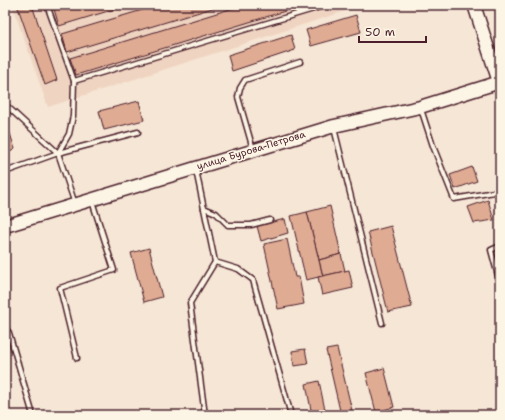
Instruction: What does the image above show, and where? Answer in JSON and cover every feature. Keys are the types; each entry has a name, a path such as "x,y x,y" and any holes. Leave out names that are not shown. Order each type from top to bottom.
{"main road":[{"path":"474,5 499,82"},
{"name":"улица Бурова-Петрова","path":"5,226 254,149 334,126 420,107 499,82"}],"lane":[{"path":"47,5 74,81 73,116 69,134 58,153"},
{"path":"74,81 327,5"},
{"path":"254,149 238,97 240,88 245,80 300,62"},
{"path":"5,107 9,108 58,153 76,204"},
{"path":"420,107 433,146 454,199 500,191"},
{"path":"334,126 345,177 382,323"},
{"path":"5,172 58,153 138,132"},
{"path":"196,167 215,262 190,303 205,415"},
{"path":"77,358 60,288 114,270 92,199"},
{"path":"204,208 216,213 228,225 251,225 270,220"},
{"path":"500,246 491,250 500,283"},
{"path":"215,262 238,269 254,280 291,415"},
{"path":"5,327 9,333 33,415"}],"shaded area":[{"path":"12,5 364,5 48,107"}],"building":[{"path":"17,5 32,5 57,80 45,85"},
{"path":"67,5 128,5 59,26 54,9"},
{"path":"159,5 216,5 216,7 67,52 62,34"},
{"path":"243,5 305,5 76,75 70,58"},
{"path":"356,15 361,32 311,46 306,30"},
{"path":"291,35 295,50 232,71 228,55"},
{"path":"139,101 144,120 104,130 99,111"},
{"path":"5,118 15,149 5,155"},
{"path":"472,167 477,181 455,189 450,175"},
{"path":"488,200 494,220 474,223 468,207"},
{"path":"330,206 341,254 319,260 307,212"},
{"path":"307,212 323,276 306,280 291,216"},
{"path":"285,219 288,233 261,241 257,226"},
{"path":"391,226 412,307 388,312 368,232"},
{"path":"287,239 295,277 299,277 304,304 278,309 264,244"},
{"path":"149,248 162,297 144,302 131,253"},
{"path":"341,254 345,271 323,276 319,260"},
{"path":"349,270 353,288 322,295 318,277"},
{"path":"337,348 353,415 341,415 326,350"},
{"path":"305,349 308,364 294,366 292,351"},
{"path":"384,368 394,407 376,412 366,373"},
{"path":"319,381 326,415 312,415 306,384"}]}
